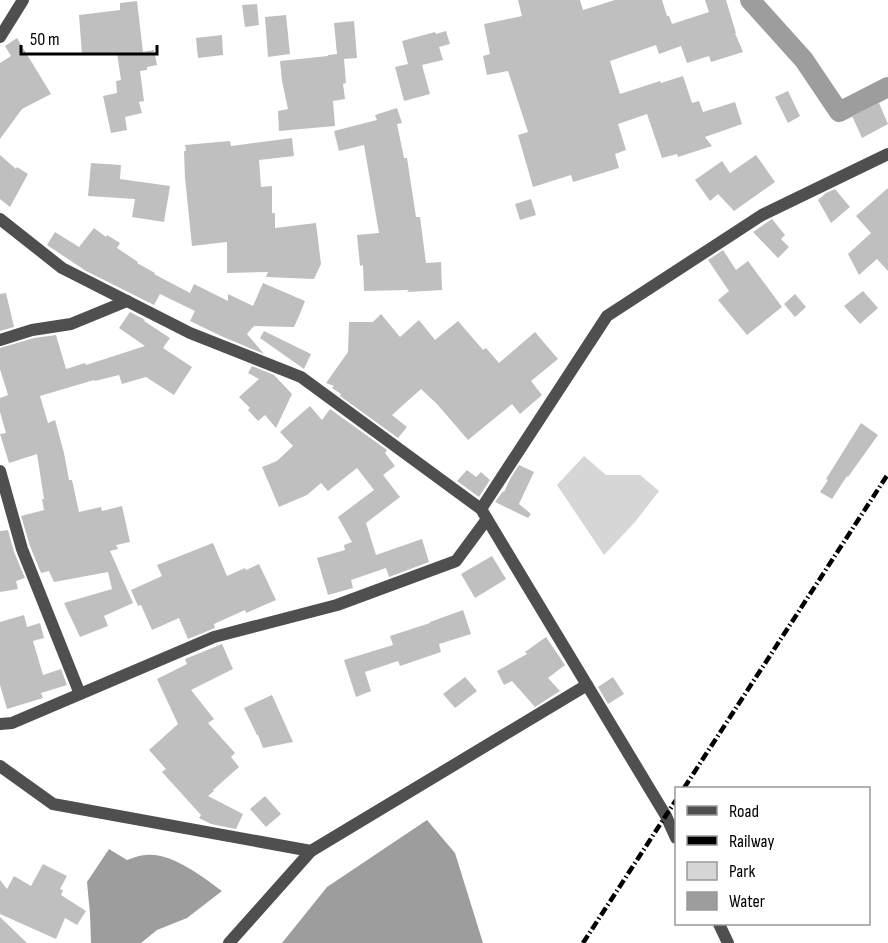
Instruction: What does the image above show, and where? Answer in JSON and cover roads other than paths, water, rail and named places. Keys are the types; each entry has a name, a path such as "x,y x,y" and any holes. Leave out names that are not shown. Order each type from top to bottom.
{"street":[{"path":"0,37 23,0"},
{"path":"0,724 12,723 214,637 337,605 456,561 607,316 762,215 888,154"},
{"path":"0,219 62,268 190,333 301,377 484,514 666,816 675,836"},
{"path":"0,340 32,330 71,324 127,301"},
{"path":"0,471 22,549 80,694"},
{"path":"230,943 311,851 587,685"},
{"path":"0,766 53,804 311,851"},
{"path":"719,925 728,943"}],"water":[{"path":"427,820 455,853 483,943 282,943 327,887"},
{"path":"109,849 127,860 144,855 166,857 206,879 222,891 187,918 157,930 141,943 91,943 87,882"}],"waterway":[{"path":"750,0 804,60 839,112 888,87"}],"railway":[{"path":"685,787 888,474"},
{"path":"583,943 675,802"}]}
